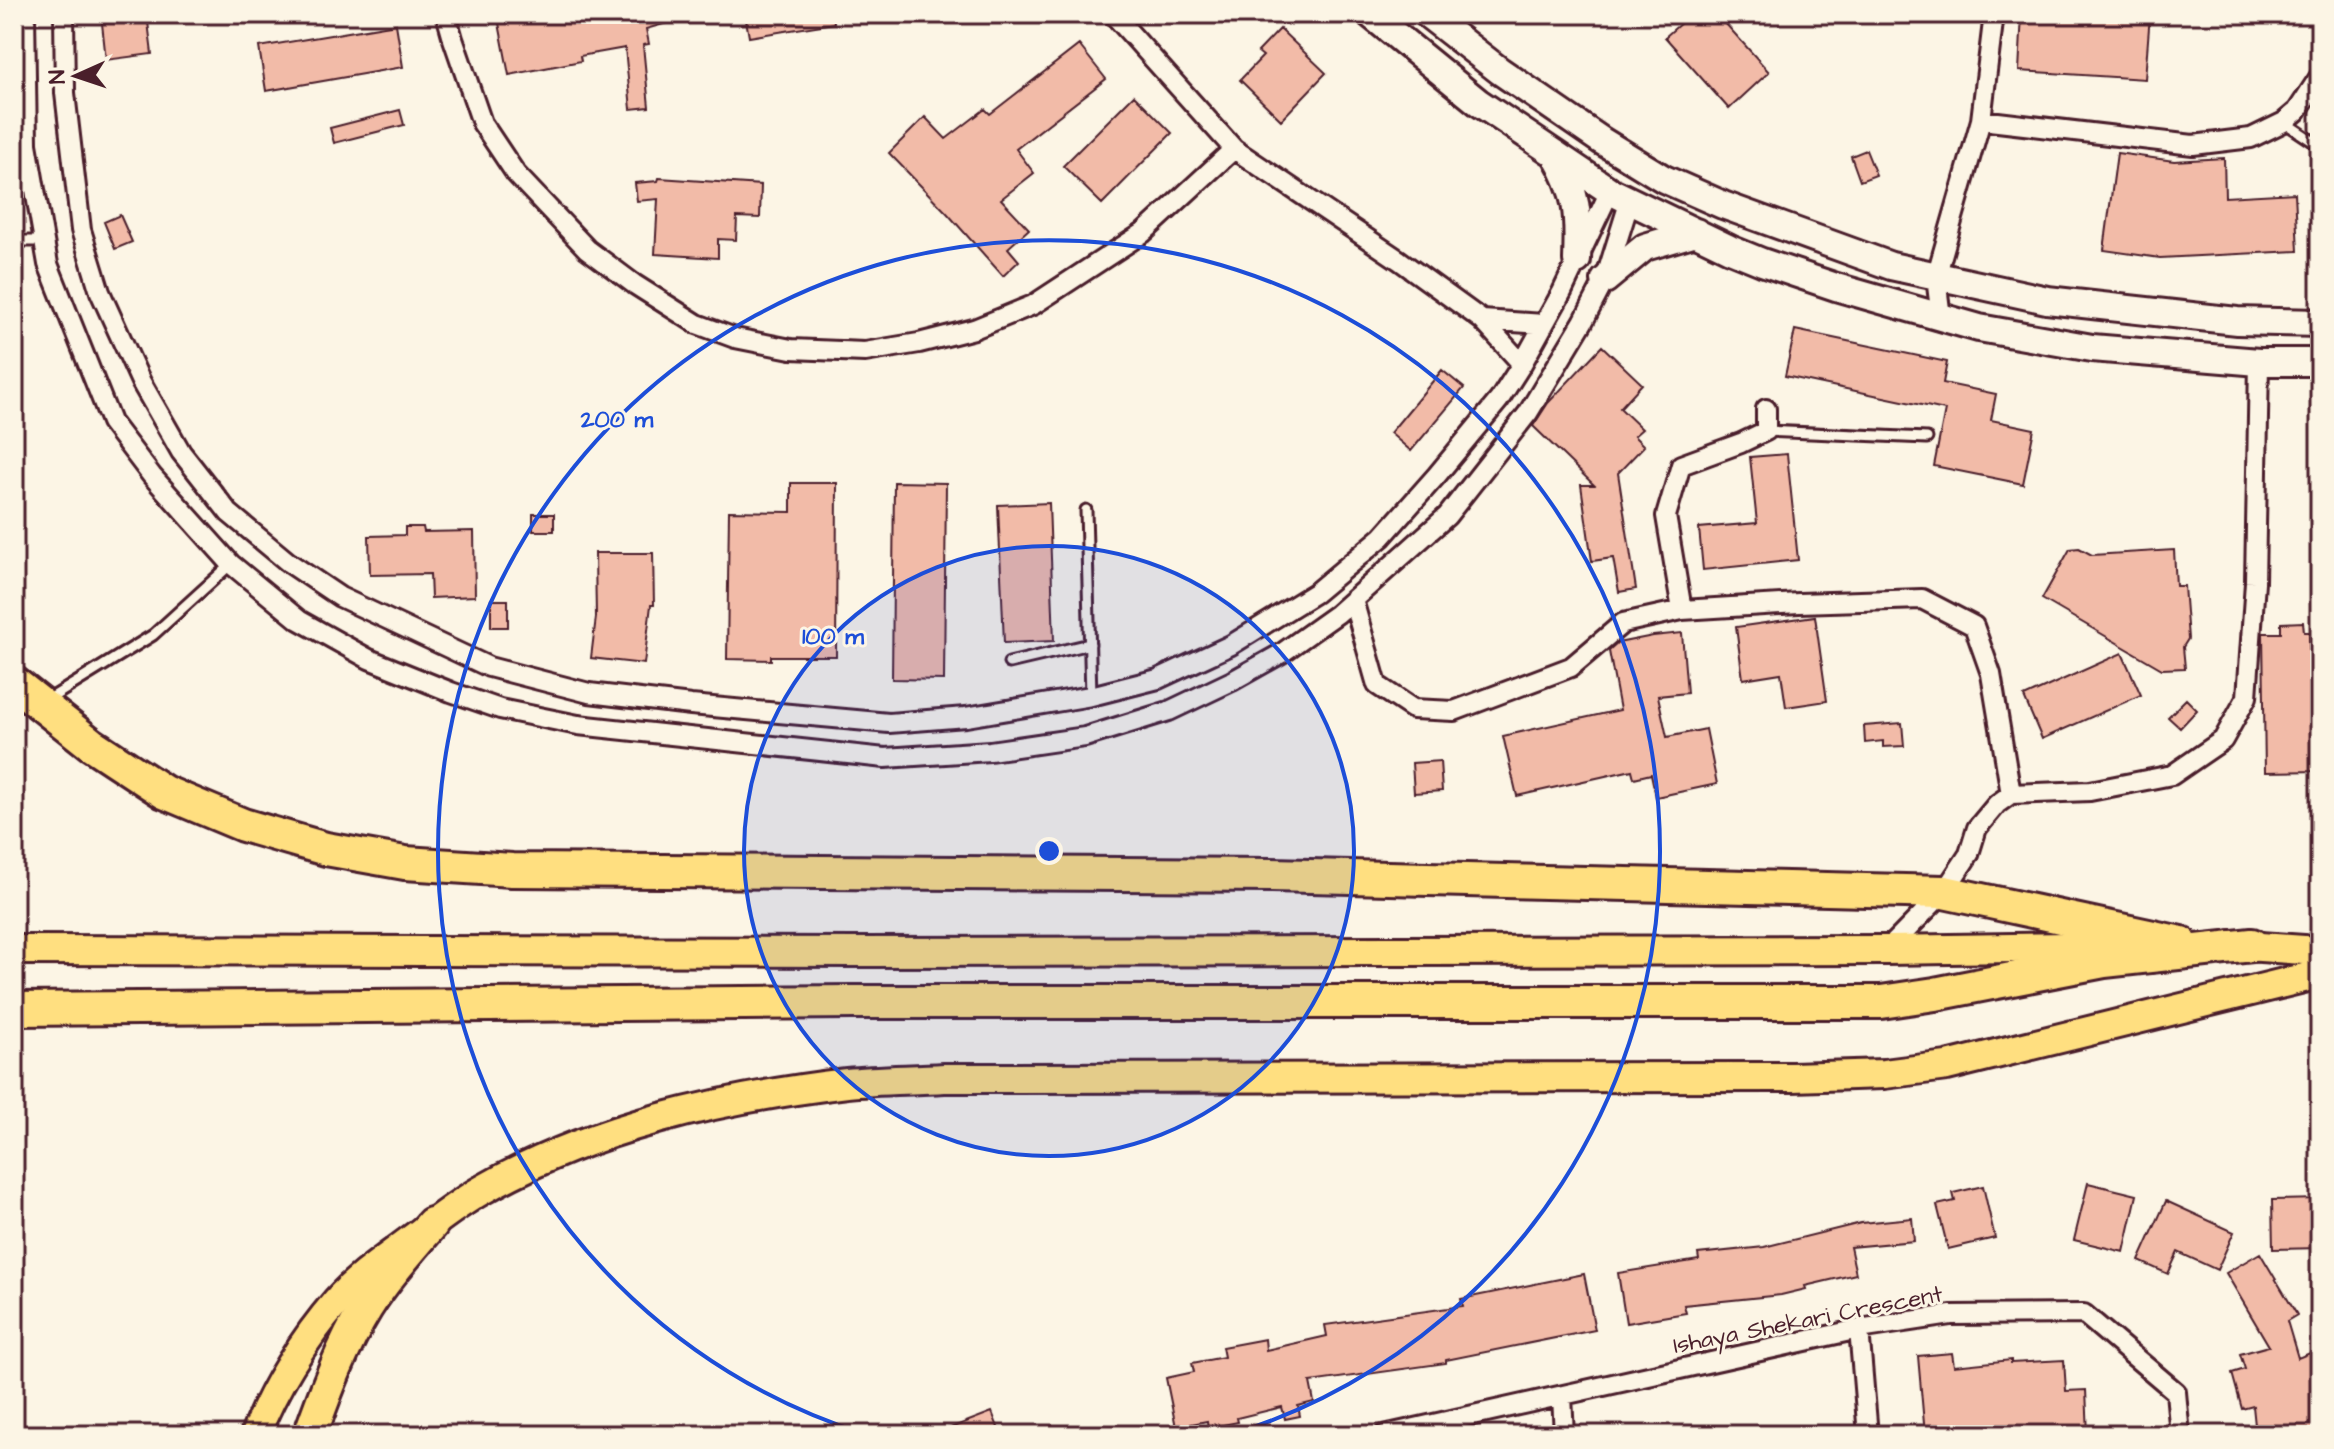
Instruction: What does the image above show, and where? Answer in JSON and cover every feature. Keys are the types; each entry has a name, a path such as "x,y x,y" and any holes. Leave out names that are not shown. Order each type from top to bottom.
{"highway":[{"path":"14,683 91,744 164,792 243,825 326,849 405,863 512,870 1272,875 1944,892 2188,945"},
{"path":"14,1009 853,1002 1881,1002 2104,961 2252,945"},
{"path":"310,1435 340,1360 365,1309 432,1224"}],"main road":[{"path":"14,950 1887,950 2252,945 2304,950 2320,957"},
{"path":"255,1435 291,1364 338,1299 432,1224 480,1191 540,1160 614,1133 695,1109 836,1085 944,1078 1792,1077 1884,1074 1947,1066 2320,974"}],"street":[{"path":"25,14 27,144 48,264 111,422 152,476 231,564 299,620 369,659 500,709 578,725 885,758 990,751 1085,737 1169,711 1282,653 1353,600 1447,516 1528,413 1583,322 1605,280 1622,192 1619,168 1602,141"},
{"path":"64,14 65,93 81,230 100,292 141,382 181,452 229,513 288,562 340,597 489,667 589,693 691,705 889,723 966,717 1091,696 1158,679 1231,645 1315,593 1382,537 1499,400 1522,364 1577,260 1622,192 1664,179"},
{"path":"446,14 482,123 516,174 587,249 634,284 697,324 735,338 791,349 865,352 919,343 974,329 1033,305 1143,233 1234,149"},
{"path":"1113,14 1234,149 1387,251 1482,320 1522,364"},
{"path":"1370,14 1478,102 1553,151 1696,232 1777,267 1979,328 2092,348 2259,362 2320,362"},
{"path":"1427,14 1500,71 1664,179 1737,211 1891,266 2047,300 2237,321 2320,323"},
{"path":"1941,318 1936,277 1981,120 1994,14"},
{"path":"1981,120 2193,145 2251,138 2284,122 2297,111 2320,76"},
{"path":"1553,151 1568,178 1575,200 1579,221 1577,260"},
{"path":"1605,280 1645,247 1696,232"},
{"path":"1482,320 1544,324"},
{"path":"1887,950 1944,892 1969,854 1977,828 1997,804 2011,794 2090,791 2172,775 2223,740 2247,697 2255,582 2259,362 2237,321"},
{"path":"1682,610 1666,516 1681,465 1766,431 1766,409"},
{"path":"1353,600 1377,685 1413,709 1454,711 1571,667 1623,623 1682,610 1922,599 1974,626 1991,674 2011,794"},
{"name":"Ishaya Shekari Crescent","path":"1384,1435 1859,1329 1951,1315 2084,1314 2176,1392 2180,1435"},
{"path":"1859,1329 1868,1435"},
{"path":"1562,1396 1564,1435"}],"lane":[{"path":"2284,122 2320,146"},
{"path":"14,241 44,241"},
{"path":"1766,431 1927,438"},
{"path":"1086,510 1091,696"},
{"path":"40,705 153,635 231,564"},
{"path":"1009,663 1090,644"}],"building":[{"path":"101,14 147,14 152,54 106,60"},
{"path":"517,14 680,14 681,19 646,29 649,44 643,45 649,107 631,109 625,48 580,56 581,61 509,75 498,18"},
{"path":"745,14 833,14 834,23 749,37"},
{"path":"1691,14 1717,14 1769,72 1729,109 1665,37"},
{"path":"2022,14 2150,14 2145,79 2019,71"},
{"path":"396,24 403,67 266,91 259,47"},
{"path":"1280,29 1326,73 1281,120 1240,80 1263,56 1258,52"},
{"path":"1079,45 1106,79 1016,149 1034,173 1001,199 1029,229 1008,248 1019,261 1003,276 889,153 925,117 946,139 985,109 990,114"},
{"path":"1134,95 1172,133 1102,204 1063,166"},
{"path":"400,110 404,125 334,143 330,128"},
{"path":"1866,150 1876,175 1860,181 1851,156"},
{"path":"2117,153 2174,161 2224,158 2225,197 2295,193 2298,251 2160,258 2104,250"},
{"path":"659,178 761,185 760,218 737,217 736,240 718,239 718,258 655,254 658,199 637,201 635,183 658,181"},
{"path":"120,215 132,242 115,249 104,222"},
{"path":"1795,330 1947,362 1943,383 1996,394 1991,420 2034,429 2023,484 1934,466 1945,410 1785,376"},
{"path":"1602,346 1642,384 1620,408 1642,429 1634,436 1644,446 1618,473 1636,589 1619,592 1613,558 1592,561 1581,485 1594,485 1533,426 1548,403"},
{"path":"1442,370 1464,388 1411,451 1390,433"},
{"path":"1787,454 1798,560 1703,570 1699,528 1757,523 1750,457"},
{"path":"894,482 946,483 944,680 892,679"},
{"path":"791,483 837,483 836,656 727,659 729,511 791,512"},
{"path":"1049,503 1054,641 1004,643 998,505"},
{"path":"533,514 554,514 554,531 533,531"},
{"path":"405,527 423,527 424,532 474,531 475,596 431,598 430,574 370,575 369,536 405,535"},
{"path":"2079,548 2092,555 2174,550 2176,586 2184,586 2188,639 2183,647 2185,668 2162,669 2042,599 2070,549"},
{"path":"595,553 653,553 654,605 651,605 644,664 591,658 596,617"},
{"path":"491,600 508,600 508,627 491,627"},
{"path":"1815,616 1827,701 1786,707 1781,673 1743,679 1736,627"},
{"path":"2303,622 2304,632 2309,632 2312,732 2320,732 2320,771 2265,772 2263,633 2281,633 2281,623"},
{"path":"1682,633 1687,693 1658,696 1667,737 1706,729 1717,784 1656,797 1651,774 1634,778 1632,770 1517,796 1503,736 1620,710 1609,651 1618,643"},
{"path":"2122,653 2141,695 2042,739 2024,697"},
{"path":"2186,699 2197,710 2180,728 2168,717"},
{"path":"1902,723 1904,746 1883,747 1883,741 1865,743 1864,726"},
{"path":"1440,761 1442,791 1414,793 1412,763"},
{"path":"2088,1183 2137,1195 2124,1252 2074,1240"},
{"path":"1983,1186 1995,1238 1948,1249 1937,1205 1955,1201 1953,1193"},
{"path":"2320,1199 2320,1248 2273,1249 2272,1200"},
{"path":"2166,1201 2234,1232 2217,1270 2178,1252 2168,1274 2139,1261"},
{"path":"1912,1218 1914,1241 1850,1247 1856,1274 1781,1295 1684,1305 1686,1313 1626,1323 1618,1273 1699,1260 1698,1254 1764,1247 1861,1223"},
{"path":"2260,1253 2297,1315 2287,1321 2298,1358 2320,1349 2320,1435 2256,1435 2253,1406 2242,1409 2232,1373 2245,1369 2240,1354 2269,1346 2226,1273"},
{"path":"1584,1274 1595,1330 1446,1360 1446,1363 1310,1382 1314,1402 1298,1406 1300,1416 1285,1419 1282,1407 1237,1418 1238,1422 1208,1428 1207,1421 1176,1427 1166,1378 1194,1372 1192,1363 1224,1357 1222,1347 1265,1339 1266,1350 1327,1336 1325,1325 1463,1306 1461,1299"},
{"path":"1952,1353 1954,1366 2011,1360 2011,1363 2064,1360 2066,1391 2086,1390 2088,1434 2037,1435 2036,1431 2000,1435 1925,1435 1918,1356"},
{"path":"992,1412 1001,1435 935,1434"}]}
